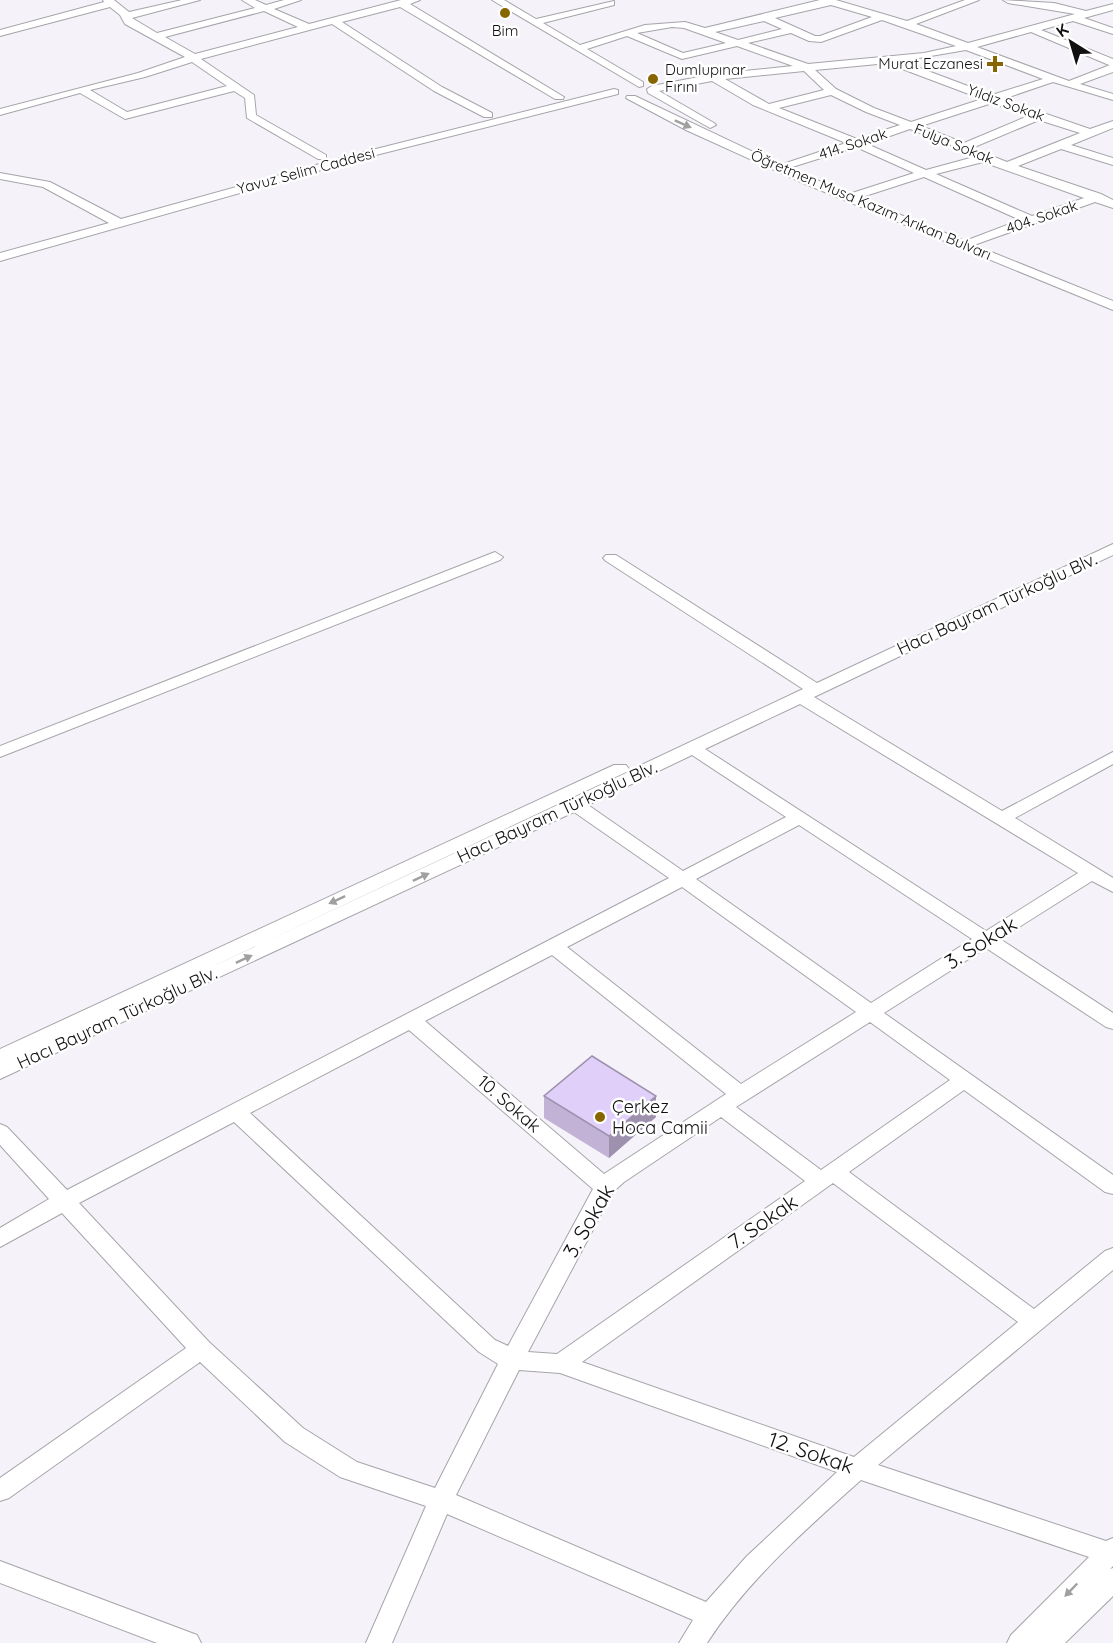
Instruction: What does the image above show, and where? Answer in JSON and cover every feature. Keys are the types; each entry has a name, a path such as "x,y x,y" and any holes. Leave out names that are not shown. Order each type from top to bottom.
{"street":[{"path":"126,16 195,0"},
{"path":"247,0 308,28"},
{"path":"157,36 296,0"},
{"path":"0,112 141,75 206,54 415,0"},
{"path":"497,0 639,84"},
{"path":"535,22 610,3 604,0"},
{"path":"907,24 974,0"},
{"path":"1008,0 1054,6 1086,14"},
{"path":"707,31 827,1 907,24 1053,79 1113,97"},
{"path":"0,33 110,2 126,16 129,22 195,59 250,97 251,116 322,157"},
{"path":"401,3 559,97"},
{"path":"631,98 648,96 652,90 714,77 826,63 888,60 969,46 1111,8"},
{"path":"685,25 734,13 738,15"},
{"path":"764,17 813,39 821,39 881,17"},
{"path":"1074,18 1113,31"},
{"path":"334,21 438,89 488,115"},
{"path":"580,48 628,33 672,24 685,25 804,66"},
{"path":"1031,29 1113,63"},
{"path":"628,33 681,56 792,30"},
{"path":"755,39 826,63 846,52"},
{"name":"Yıldız Sokak","path":"888,60 1038,116 1091,133"},
{"path":"606,66 617,89 639,84"},
{"name":"Fulya Sokak","path":"804,66 832,91 862,106 964,147 984,158 1113,204"},
{"path":"1070,84 1113,68"},
{"path":"714,77 742,95 1030,220"},
{"name":"414. Sokak","path":"789,165 1053,79"},
{"name":"Öğretmen Musa Kazım Arıkan Bulvarı","path":"639,84 718,130 854,196 1113,300"},
{"path":"81,89 125,116 236,87"},
{"name":"Yavuz Selim Caddesi","path":"0,247 322,157 559,97 617,89"},
{"name":"Yavuz Selim Caddesi","path":"0,258 356,157 617,89"},
{"name":"Öğretmen Musa Kazım Arıkan Bulvarı","path":"617,89 620,96 631,98 670,118 1113,306"},
{"path":"769,107 832,91"},
{"path":"964,147 1038,116"},
{"path":"1008,166 1063,146 1113,124"},
{"path":"1063,146 1113,162"},
{"path":"854,196 922,174 984,158"},
{"path":"0,176 46,184 119,223"},
{"name":"404. Sokak","path":"971,242 1113,192"},
{"name":"Hacı Bayram Türkoğlu Blv.","path":"0,1072 379,897 693,748 1113,537"},
{"name":"Hacı Bayram Türkoğlu Blv.","path":"0,1057 1113,549"},
{"path":"0,752 495,557"},
{"path":"611,558 1002,818 1113,886"},
{"path":"693,748 1113,1022"},
{"path":"1002,818 1113,757"},
{"path":"575,804 683,878 1113,1186"},
{"path":"0,1239 64,1202 235,1111 799,818"},
{"name":"3. Sokak","path":"379,1643 441,1500 512,1360 605,1187 616,1176 740,1094 1092,873"},
{"path":"554,947 740,1094"},
{"name":"10. Sokak","path":"412,1021 605,1187"},
{"name":"7. Sokak","path":"561,1364 964,1080"},
{"path":"722,1106 827,1176 1036,1323"},
{"path":"235,1111 487,1346 512,1360"},
{"path":"0,1132 201,1349 294,1434 349,1470 441,1500 709,1615"},
{"path":"692,1643 709,1615 750,1570 855,1468 1036,1323 1113,1257"},
{"path":"0,1491 201,1349"},
{"name":"12. Sokak","path":"512,1360 561,1364 855,1468 1111,1551"},
{"path":"1020,1643 1111,1551"},
{"path":"0,1572 178,1641"},
{"path":"1047,1643 1113,1579"}],"building":[{"path":"592,1056 656,1096 609,1136 544,1096"}],"place":[{"name":"Bim","path":"505,13"},
{"name":"Murat Eczanesi","path":"995,64"},
{"name":"Dumlupınar Fırını","path":"653,79"},
{"name":"Çerkez Hoca Camii","path":"600,1117"}]}
